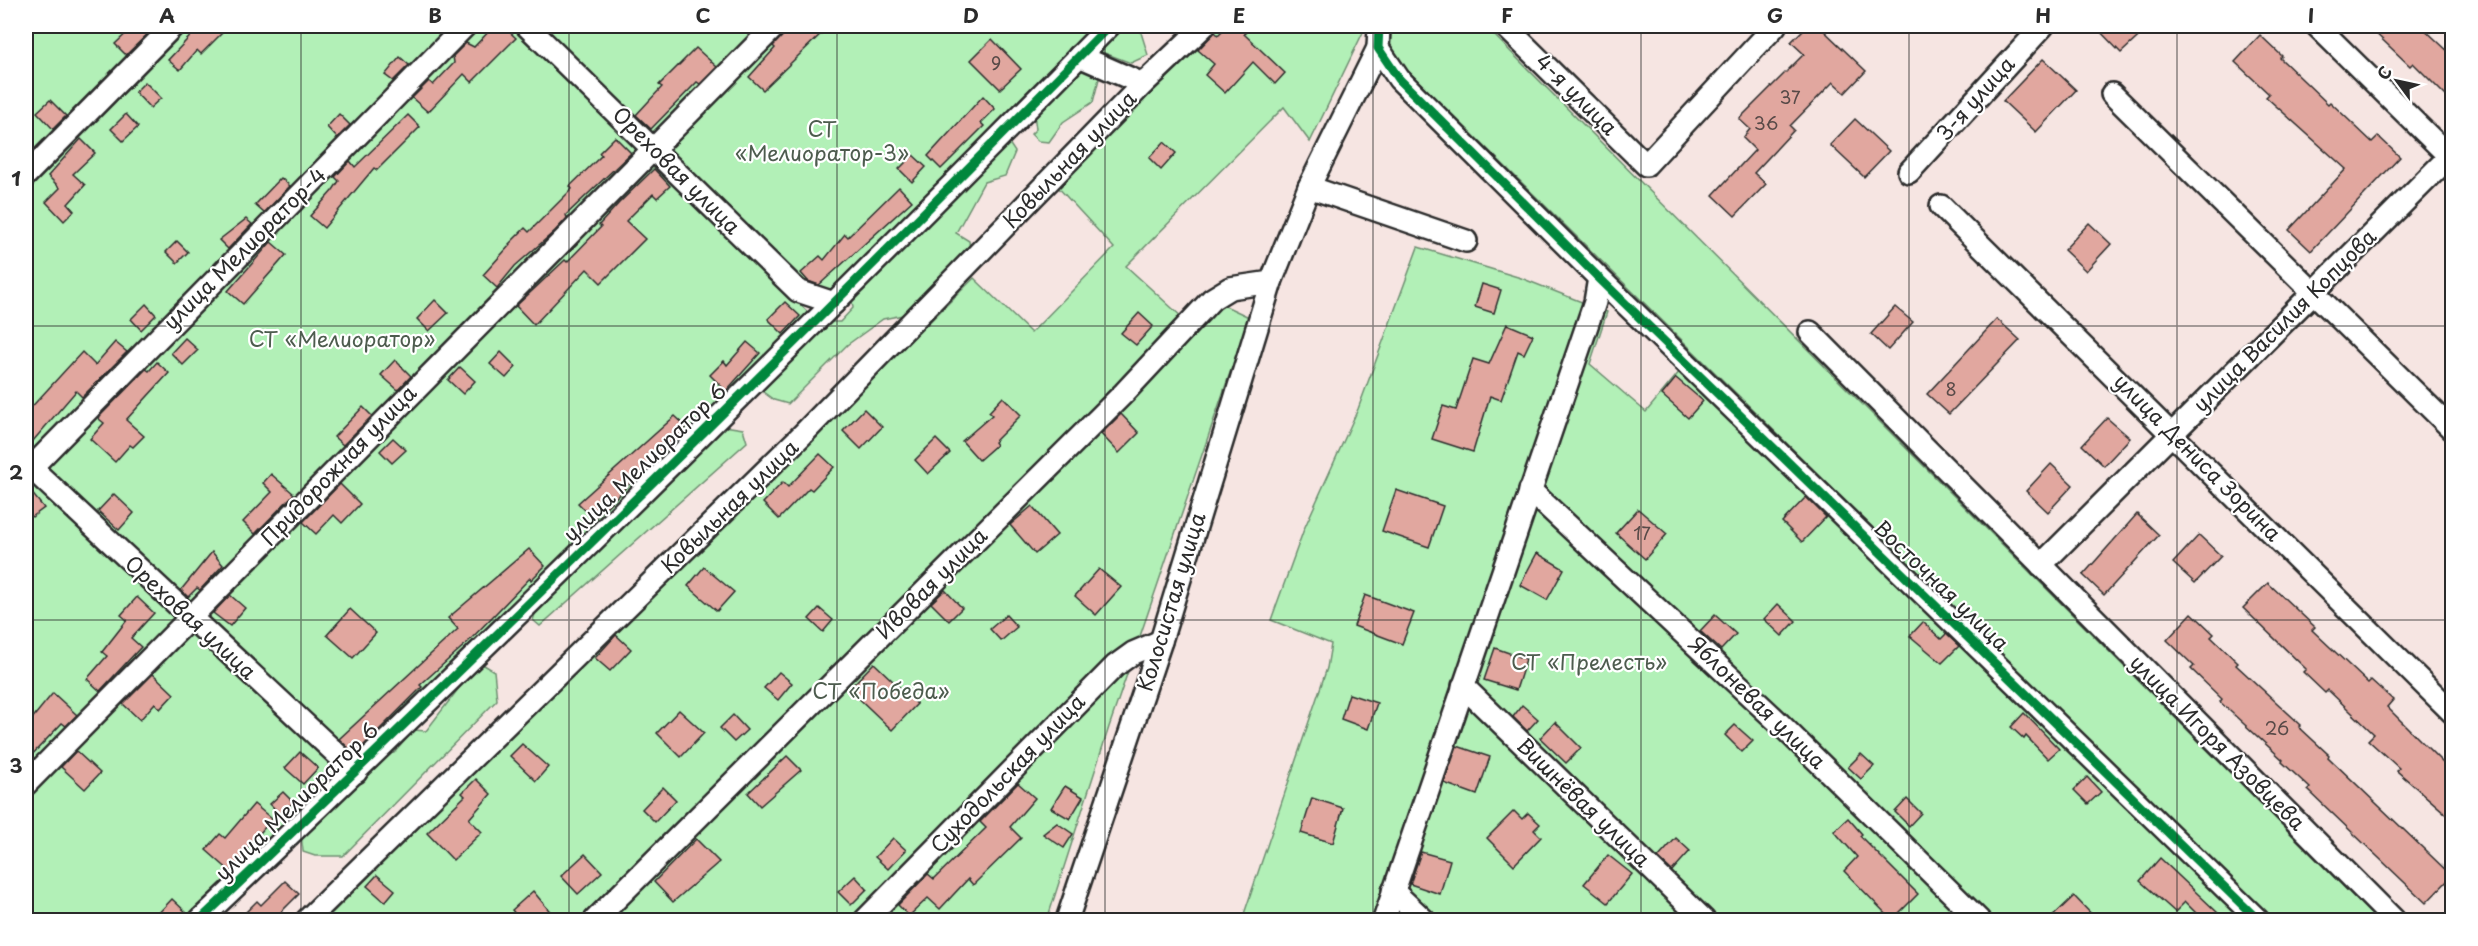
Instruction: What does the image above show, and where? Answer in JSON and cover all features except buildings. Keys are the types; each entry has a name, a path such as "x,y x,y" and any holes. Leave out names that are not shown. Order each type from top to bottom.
{"street":[{"path":"26,175 173,26"},
{"name":"улица Мелиоратор-4","path":"27,468 465,26"},
{"name":"Ореховая улица","path":"527,26 798,291 834,303"},
{"name":"Придорожная улица","path":"26,784 652,147 775,26"},
{"name":"улица Мелиоратор 6","path":"200,921 356,772 834,303 1109,26"},
{"name":"Ковыльная улица","path":"307,921 802,435 1143,84 1204,26"},
{"path":"1378,48 1379,26"},
{"name":"4-я улица","path":"1505,26 1646,165 1775,26"},
{"name":"3-я улица","path":"1909,172 2043,26"},
{"path":"2317,26 2452,157"},
{"name":"Колосистая улица","path":"1067,921 1161,641 1273,275 1309,187 1378,48"},
{"name":"Восточная улица","path":"1378,48 1399,79 1599,278 2258,921"},
{"name":"Ковыльная улица","path":"1080,56 1143,84"},
{"path":"2112,94 2452,429"},
{"name":"улица Василия Копцова","path":"2041,565 2313,292 2452,157"},
{"path":"1309,187 1466,241"},
{"name":"улица Дениса Зорина","path":"1941,206 2173,433 2452,712"},
{"name":"Ивовая улица","path":"595,921 1124,393 1212,299 1230,288 1273,275"},
{"path":"1384,921 1595,302 1599,278"},
{"name":"улица Игоря Азовцева","path":"1810,332 2394,921"},
{"name":"Ореховая улица","path":"27,468 356,772"},
{"name":"Яблоневая улица","path":"1530,490 1776,720 1979,921"},
{"name":"Суходольская улица","path":"865,921 1115,666 1133,653 1161,641"},
{"name":"Вишнёвая улица","path":"1463,686 1704,921"},
{"path":"1393,891 1424,921"}],"green space":[{"name":"СТ «Мелиоратор»","path":"26,26 509,26 811,315 194,920 26,920"},
{"name":"СТ «Мелиоратор-3»","path":"537,26 1104,26 822,305"},
{"path":"1119,26 1139,26 1148,55 1131,63 1099,51"},
{"name":"СТ «Победа»","path":"1203,26 1366,26 1310,142 1284,107 1126,266 1195,329 1221,304 1249,317 1109,727 1047,920 325,920 974,278 1031,333 1114,248 1055,184"},
{"path":"1392,26 1485,26 2377,920 2272,920 1406,69 1390,50"},
{"path":"1080,68 1100,75 1093,102 1063,122 1049,142 1038,141 1031,134 1036,129 1034,114"},
{"path":"1009,143 1015,152 1005,176 984,182 956,233 969,241 970,251 913,313 883,319 847,345 788,404 774,400 759,389 830,322 840,322 853,308 851,293"},
{"name":"СТ «Прелесть»","path":"1418,247 1521,278 1607,312 1590,364 1646,412 1680,371 2247,920 1242,920 1327,668 1331,644 1271,620 1304,529 1358,409"},
{"path":"718,425 743,429 747,442 540,626 533,620 538,606"},
{"path":"479,662 494,671 497,700 343,856 315,856 303,852 301,833 384,754 394,753 414,730 426,731"}],"cycle path":[{"path":"200,920 658,477 1109,26"},
{"path":"1379,26 1378,48 1399,79 1599,278 2258,920"}]}
